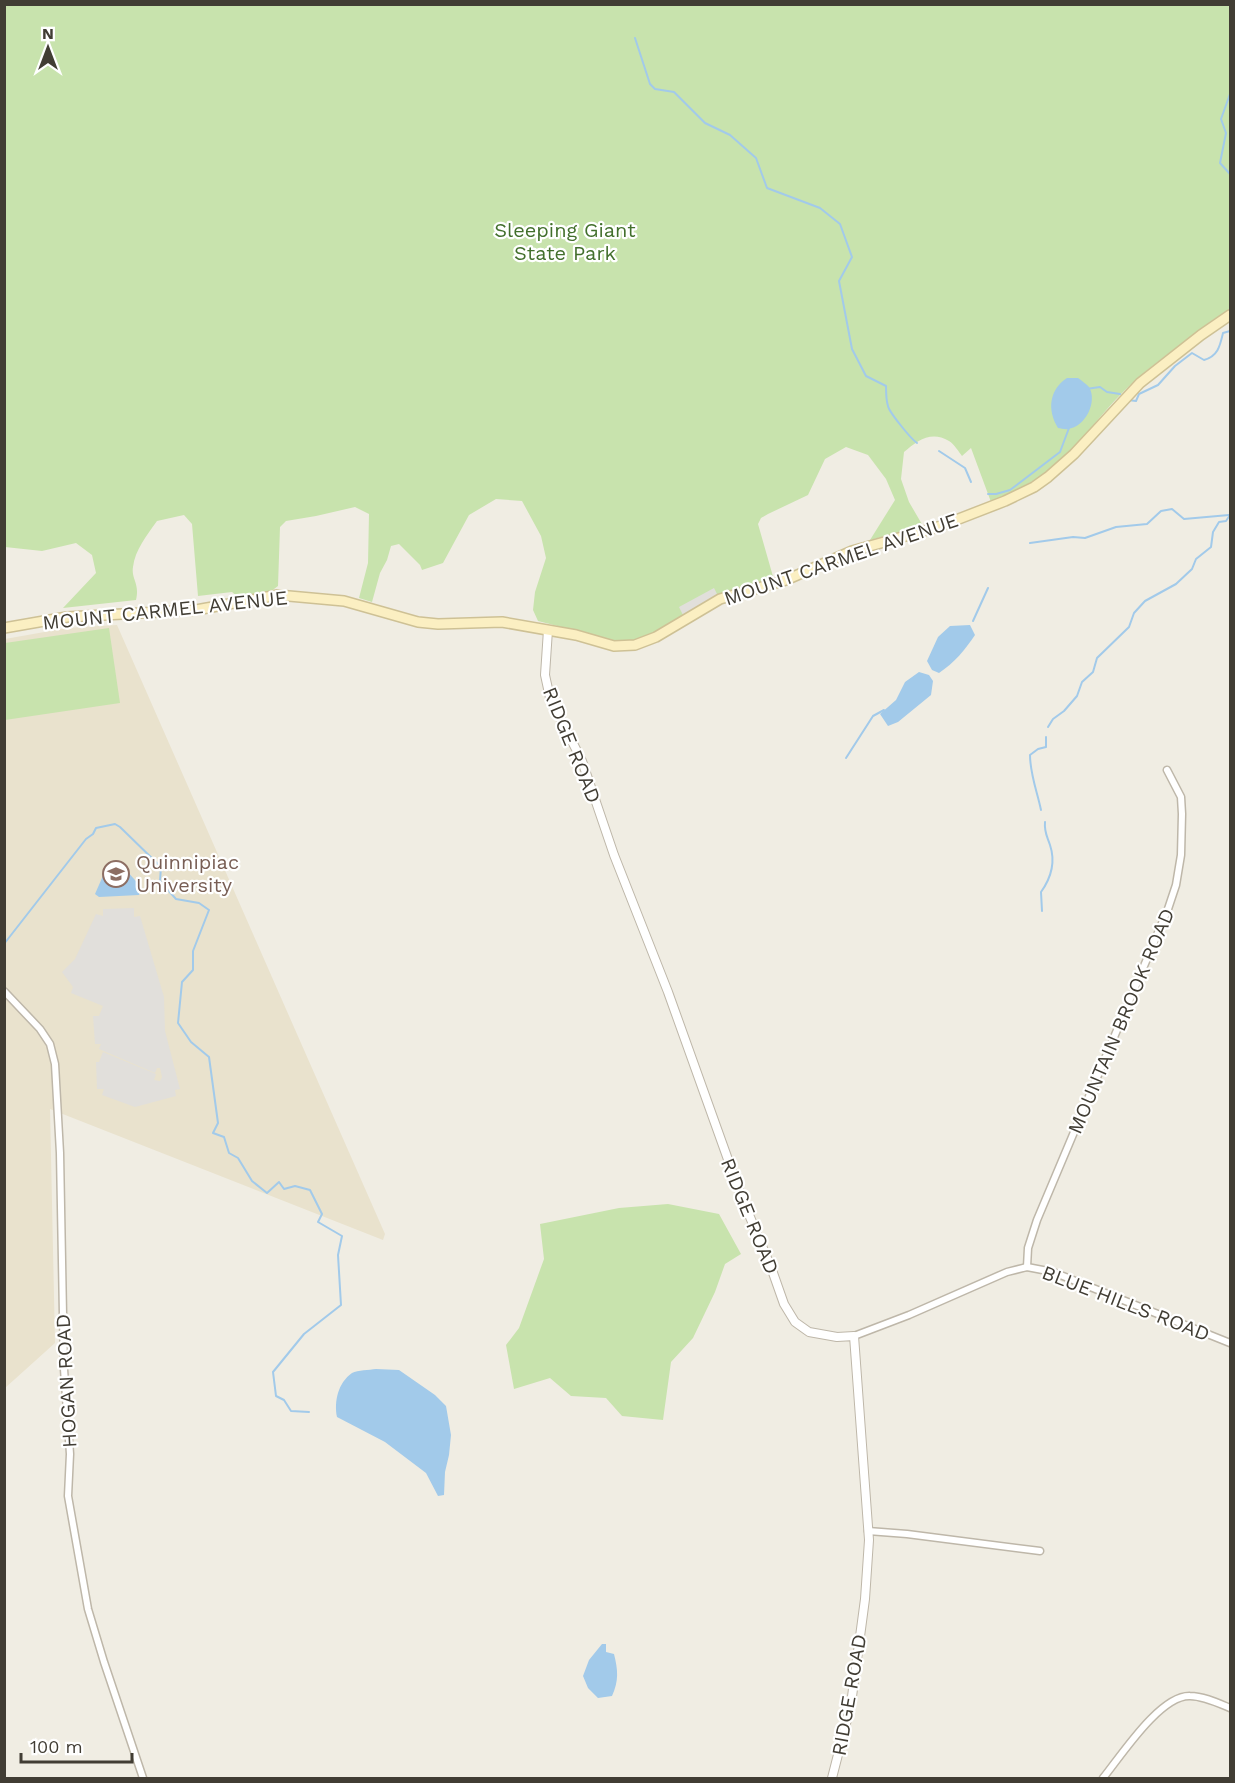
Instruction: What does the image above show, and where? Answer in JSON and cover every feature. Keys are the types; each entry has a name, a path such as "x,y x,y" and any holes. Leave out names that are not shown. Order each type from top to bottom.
{"main road":[{"name":"MOUNT CARMEL AVENUE","path":"4,628 67,617 196,610 278,595 344,601 428,624 489,621 548,630 614,646 635,645 656,637 720,599 786,580 852,551 923,532 1020,494 1041,482 1060,467 1140,383 1230,315"}],"street":[{"name":"RIDGE ROAD","path":"548,630 545,675 550,698 582,761 614,855 668,992 735,1182 784,1304 795,1322 809,1332 837,1337 854,1336 868,1531 868,1560 851,1704 832,1779"},
{"name":"MOUNTAIN BROOK ROAD","path":"1027,1267 1028,1248 1037,1220 1174,890 1181,855 1182,814 1181,797 1167,770"},
{"name":"HOGAN ROAD","path":"4,991 40,1029 50,1044 55,1064 60,1153 64,1369 69,1437 68,1496 88,1609 143,1779"},
{"name":"BLUE HILLS ROAD","path":"854,1336 909,1315 991,1278 1027,1267 1053,1272 1230,1343"},
{"path":"868,1531 1040,1551"},
{"path":"1103,1779 1156,1713 1170,1701 1191,1696 1230,1708"}],"shaded area":[{"path":"714,588 718,596 683,615 679,607"},
{"name":"Quinnipiac University","path":"117,625 385,1234 383,1240 50,1109 55,1343 5,1388 5,639 67,628"},
{"path":"134,908 134,917 140,916 164,997 165,1031 180,1089 175,1090 176,1096 135,1107 102,1095 104,1089 97,1089 96,1062 99,1062 103,1052 156,1074 154,1080 160,1081 162,1077 160,1068 157,1068 155,1073 99,1049 101,1044 95,1044 93,1016 99,1016 103,1006 71,993 73,987 62,972 75,959 96,914 103,916 103,909"}],"green space":[{"name":"Sleeping Giant State Park","path":"5,5 1230,5 1230,309 1134,381 1051,469 1026,485 991,502 971,448 962,456 949,441 936,437 925,438 904,452 901,479 909,502 923,526 870,540 895,500 886,479 868,455 846,447 825,459 808,495 761,518 758,524 774,580 723,593 668,626 630,641 616,641 538,621 533,610 535,592 546,558 541,536 522,501 496,499 469,515 443,563 422,570 420,565 399,544 391,546 372,602 359,598 368,563 369,514 355,507 286,521 280,527 278,586 270,592 238,597 232,592 198,596 192,524 184,515 157,521 142,543 133,567 137,589 136,600 63,608 96,573 92,555 76,543 42,551 5,547"},
{"path":"109,628 120,703 5,720 5,643"},
{"path":"668,1204 719,1214 741,1254 725,1264 715,1292 693,1338 671,1362 663,1420 622,1416 606,1398 571,1396 550,1378 514,1389 506,1345 519,1328 544,1259 540,1224 619,1208"}],"water":[{"path":"1067,378 1078,378 1089,387 1092,400 1088,413 1080,424 1066,429 1058,428 1051,407 1056,388"},
{"path":"970,625 975,635 963,651 939,673 932,670 927,661 938,637 950,626"},
{"path":"919,672 929,675 933,681 931,695 898,722 888,726 880,714 896,700 905,682"},
{"path":"109,862 119,862 142,888 139,895 99,897 95,894"},
{"path":"376,1369 399,1370 435,1395 446,1406 451,1435 444,1495 438,1496 426,1473 385,1442 337,1417 336,1405 340,1387 347,1377 354,1372"},
{"path":"602,1644 606,1644 606,1652 614,1654 617,1680 612,1696 598,1698 588,1688 583,1676 589,1660"}],"waterway":[{"path":"635,38 650,84 655,89 674,92 705,123 730,135 756,158 767,188 820,208 840,224 852,257 839,281 852,349 866,376 886,386 889,409 917,443"},
{"path":"1230,94 1221,119 1226,133 1220,163 1230,174"},
{"path":"1128,400 1136,401 1139,394 1158,385 1175,366 1192,353 1204,360 1212,356 1219,346 1223,333 1230,331"},
{"path":"1086,389 1100,387 1107,392 1120,394"},
{"path":"988,494 1010,490 1060,452 1069,428"},
{"path":"939,451 965,468 971,482"},
{"path":"1030,543 1073,537 1085,538 1116,527 1147,524 1161,511 1172,509 1184,519 1229,515"},
{"path":"1048,727 1053,719 1064,711 1077,696 1082,682 1093,672 1097,658 1129,627 1134,613 1145,601 1176,584 1192,569 1196,559 1211,547 1213,532 1219,522 1226,521 1230,515"},
{"path":"973,621 988,588"},
{"path":"846,758 873,716 884,710"},
{"path":"1041,810 1032,776 1030,755 1046,747 1046,737"},
{"path":"1042,911 1041,892 1050,876 1052,864 1052,852 1045,831 1045,822"},
{"path":"4,944 96,828 115,824 161,867 160,881 176,899 199,903 209,910 193,951 193,970 182,982 178,1023 191,1042 209,1057 218,1123 213,1133 224,1137 229,1153 238,1158 252,1181 267,1193 279,1182 284,1189 295,1186 310,1190 322,1214 318,1222 342,1236 338,1255 341,1305 304,1334 273,1372 276,1396 284,1400 291,1411 309,1412"}],"place":[{"name":"Quinnipiac University","path":"116,874"}]}
